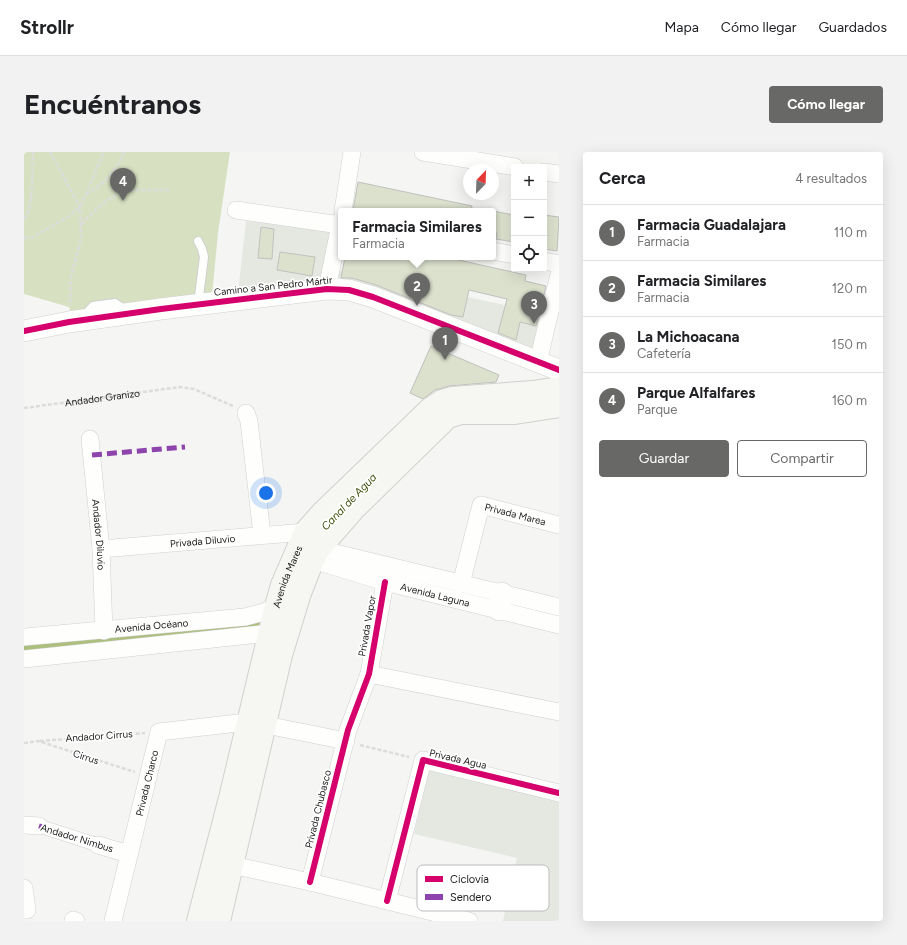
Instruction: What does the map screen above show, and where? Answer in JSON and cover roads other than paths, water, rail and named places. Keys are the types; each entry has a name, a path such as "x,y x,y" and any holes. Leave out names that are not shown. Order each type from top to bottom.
{"main road":[{"name":"Avenida Mares","path":"198,921 239,799 256,724 270,633 276,606 292,559 305,532 322,513 390,446 430,409 442,401 466,396 533,392 559,388"},
{"name":"Avenida Mares","path":"256,724 316,554 354,509 448,417 461,413 515,413 559,406"},
{"name":"Avenida Mares","path":"219,921 232,865 239,799"}],"street":[{"path":"343,208 352,152"},
{"path":"423,152 511,166"},
{"path":"547,172 559,174"},
{"path":"236,210 338,220"},
{"path":"327,289 338,235"},
{"path":"496,252 511,255"},
{"path":"547,262 559,264"},
{"path":"538,362 559,274"},
{"name":"Camino a San Pedro Mártir","path":"24,331 75,321 198,304 327,289 349,290 373,297 559,370"},
{"path":"246,413 249,420 262,535"},
{"name":"Andador Diluvio","path":"90,439 100,549 104,631"},
{"name":"Privada Marea","path":"460,584 481,505 559,525"},
{"name":"Privada Diluvio","path":"100,549 305,532"},
{"name":"Avenida Laguna","path":"316,554 385,582 501,601 559,607"},
{"name":"Avenida Laguna","path":"316,554 460,584 559,625"},
{"name":"Privada Vapor","path":"346,741 369,674 385,582"},
{"name":"Avenida Océano","path":"24,635 104,631 245,617 264,612 276,606"},
{"name":"Avenida Océano","path":"24,659 270,633"},
{"path":"369,674 559,712"},
{"path":"256,724 346,741"},
{"name":"Privada Charco","path":"112,921 159,732 256,724"},
{"name":"Privada Chubasco","path":"310,882 346,741"},
{"name":"Privada Agua","path":"387,901 423,760 559,794"},
{"name":"Andador Nimbus","path":"31,826 129,854"},
{"path":"232,865 310,882 417,908"},
{"path":"24,888 26,910"},
{"path":"428,911 469,921"}],"lane":[{"path":"198,241 204,257 198,304"}],"waterway":[{"name":"Canal de Agua","path":"24,650 254,625 279,617"}],"place":[{"name":"Parque Alfalfares","path":"123,201"},
{"name":"Farmacia Similares","path":"417,306"},
{"name":"La Michoacana","path":"534,324"},
{"name":"Farmacia Guadalajara","path":"445,360"}]}
